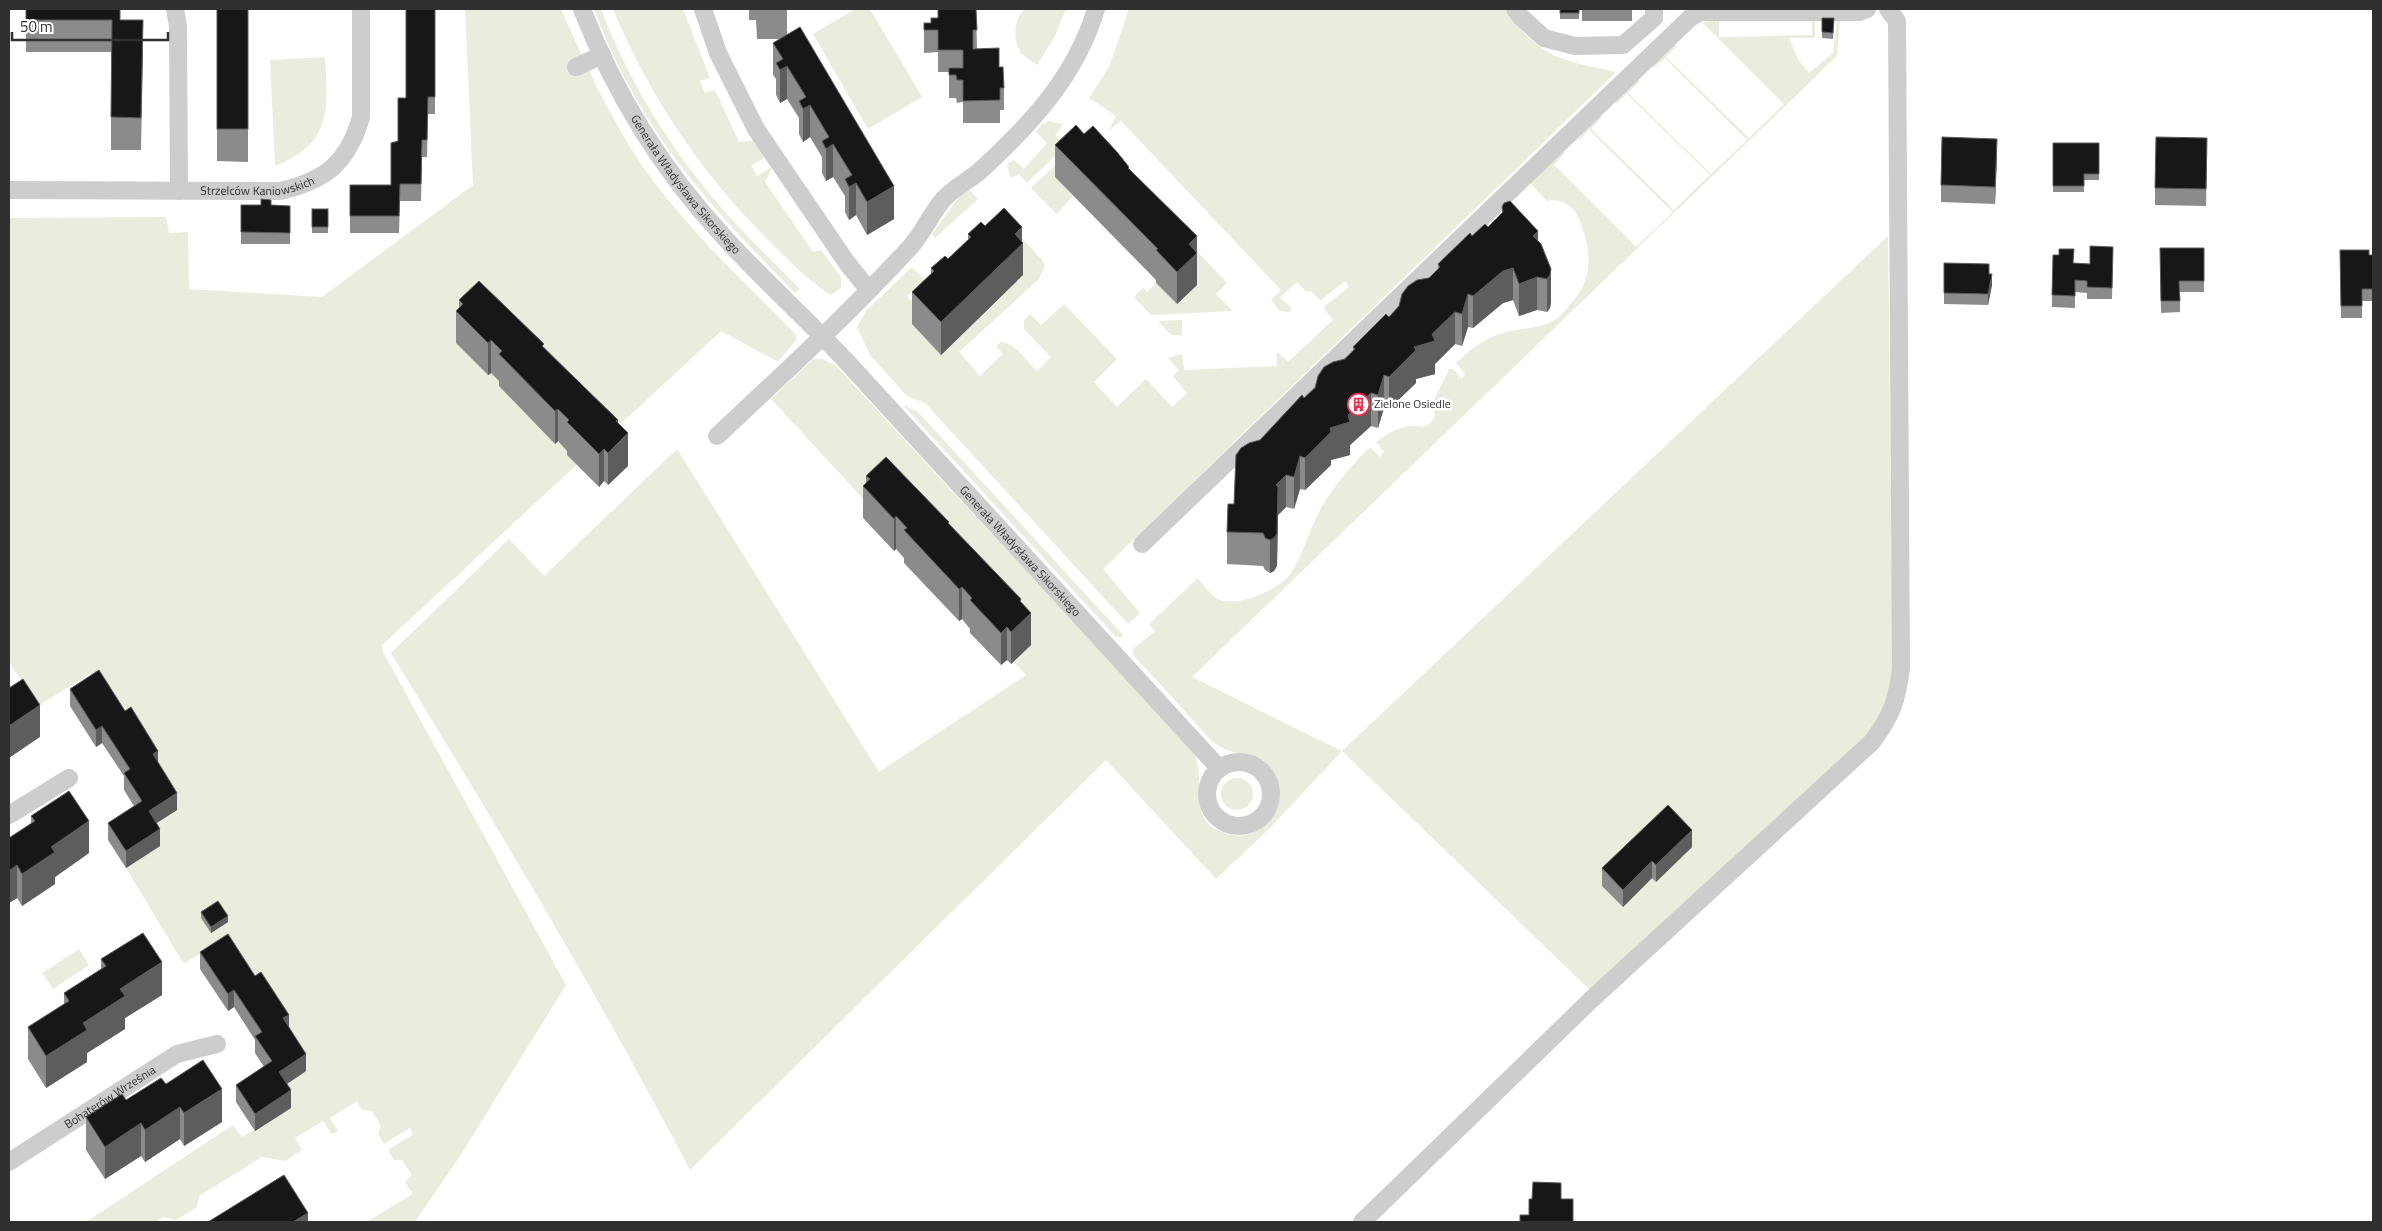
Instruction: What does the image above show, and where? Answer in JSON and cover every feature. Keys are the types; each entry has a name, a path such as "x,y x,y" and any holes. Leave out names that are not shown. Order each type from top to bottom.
{"street":[{"path":"175,9 178,26 179,190"},
{"name":"Strzelców Kaniowskich","path":"9,190 280,191 300,187 329,172 341,160 349,147 361,117 361,9"},
{"name":"Generała Władysława Sikorskiego","path":"582,9 602,55 637,124 679,182 723,237 822,336 1219,768"},
{"path":"703,9 718,53 756,129 847,263 868,290"},
{"path":"717,436 822,336 914,243 942,200 974,176 1023,131 1059,86 1081,48 1096,9"},
{"path":"1515,9 1520,17 1544,38 1575,46 1623,45 1654,18 1654,9"},
{"path":"1142,544 1690,18 1700,12 1859,12 1867,9"},
{"path":"1362,1222 1593,998 1872,742 1890,717 1899,689 1901,658 1897,21 1888,9"},
{"path":"576,66 602,55"},
{"path":"9,815 69,778"},
{"name":"Bohaterów Września","path":"9,1162 177,1054 217,1044"}],"shaded area":[{"path":"465,9 561,9 608,109 643,167 678,212 796,335 796,340 778,362 721,331 382,645 383,652 566,985 460,1156 415,1222 366,1222 413,1194 405,1182 412,1175 402,1160 394,1160 388,1150 413,1134 410,1128 384,1144 378,1134 381,1126 372,1111 362,1110 357,1101 330,1118 338,1131 332,1134 323,1121 295,1138 302,1150 285,1161 262,1157 199,1196 197,1207 176,1220 164,1217 156,1222 86,1222 233,1125 242,1137 291,1108 222,939 184,964 126,868 160,846 125,728 90,674 38,706 9,662 9,218 166,217 169,233 188,232 189,289 322,297 473,185"},
{"path":"594,9 601,9 632,78 671,142 724,211 800,289 795,293 733,228 678,163 632,91 612,52"},
{"path":"613,9 683,9 710,78 700,81 705,93 715,90 739,142 757,140 767,156 751,166 757,176 773,166 765,182 813,252 821,250 841,277 841,288 831,295 804,274 763,235 717,184 696,157 659,101 627,41"},
{"path":"855,9 870,9 922,97 868,129 813,34"},
{"path":"1025,9 1066,9 1055,36 1037,65 1021,53 1018,48 1016,24"},
{"path":"1129,9 1505,9 1529,38 1552,54 1565,60 1616,72 1103,569 1140,613 1128,624 925,403 907,396 870,355 857,327 866,311 912,267 925,280 907,296 919,308 941,354 1023,276 1014,229 1042,260 1045,266 1039,279 959,352 980,376 1003,354 996,346 1001,342 1016,349 1037,371 1051,357 1024,329 1024,320 1030,314 1041,325 1064,304 1117,359 1094,382 1117,407 1146,379 1172,407 1187,393 1173,376 1179,370 1168,358 1182,354 1184,370 1277,366 1277,351 1288,362 1333,320 1324,309 1325,306 1349,287 1345,281 1320,301 1311,291 1307,292 1297,282 1280,297 1292,309 1289,312 1280,311 1271,300 1281,290 1121,121 1109,130 1116,116 1089,98 1109,67"},
{"path":"1719,20 1719,37 1812,35 1812,20 1815,20 1815,38 1789,38 1799,61 1809,73 1833,53 1837,20 1840,20 1837,56 1192,677 1342,751 1270,828 1216,879 1106,760 690,1170 619,1039 545,909 391,653 509,539 544,576 677,449 879,772 1026,675 771,399 813,359 823,359 836,366 1192,750 1197,762 1202,812 1207,822 1217,830 1234,835 1247,835 1255,832 1265,825 1276,808 1279,789 1275,776 1264,763 1226,750 1212,741 1133,655 1133,649 1155,631 1149,624 1198,578 1213,596 1224,601 1245,600 1267,591 1286,579 1301,555 1316,517 1326,500 1358,459 1370,447 1380,457 1384,452 1376,442 1392,432 1411,426 1423,427 1431,423 1435,415 1433,402 1449,369 1453,369 1462,379 1465,374 1456,363 1480,343 1503,333 1549,323 1556,319 1576,298 1586,276 1588,265 1586,242 1578,217 1566,203 1552,200 1547,201 1530,183 1561,152 1565,153 1554,165 1636,247 1673,212 1589,130 1579,140 1578,138 1599,116 1602,117 1591,129 1674,210 1710,175 1627,94 1616,104 1616,100 1636,80 1640,81 1628,93 1711,174 1747,140 1665,58 1653,68 1652,64 1673,45 1677,46 1666,57 1749,138 1784,104 1702,22"},
{"path":"325,57 326,109 317,136 294,157 275,166 270,60"},
{"path":"1048,121 1063,124 1055,136 1066,145 1027,183 1019,174 1011,178 1007,167 1008,163 1014,160 1024,169 1047,143 1036,132 1042,124"},
{"path":"1096,145 1227,283 1216,294 1233,311 1151,315 1134,297 1143,288 1147,292 1156,283 1177,304 1197,285 1055,177 1073,196 1057,214 1031,188 1071,150"},
{"path":"968,189 978,199 935,238 932,234 960,196"},
{"path":"1888,236 1893,674 1881,718 1857,747 1591,991 1342,751"},
{"path":"1182,320 1182,335 1171,335 1158,321"},
{"path":"903,405 918,412 1123,635 1121,637 1116,637"},
{"path":"1237,778 1248,783 1253,794 1248,805 1237,810 1226,805 1221,794 1226,783"},
{"path":"79,949 89,965 53,989 42,973"}],"building":[{"path":"26,9 120,9 120,20 143,20 141,118 111,117 112,20 26,20"},
{"path":"217,9 248,9 248,129 217,129"},
{"path":"406,9 435,9 435,97 428,97 427,140 422,140 421,184 400,184 399,216 350,216 350,185 391,185 391,143 398,141 398,98 406,98"},
{"path":"938,9 976,9 977,30 973,30 973,49 999,48 999,67 1003,67 1004,88 1000,88 1000,100 963,101 963,80 957,80 956,75 949,75 949,68 963,68 963,50 938,50 938,30 924,30 924,23 931,23 931,18 938,18"},
{"path":"1560,9 1579,9 1579,13 1560,13"},
{"path":"1822,18 1834,18 1833,33 1822,32"},
{"path":"800,27 894,186 867,202 856,183 849,187 845,179 852,175 833,144 826,149 822,141 829,137 810,105 803,109 799,101 806,97 787,66 780,70 776,63 783,59 773,43"},
{"path":"1076,125 1084,134 1093,126 1117,152 1128,168 1197,236 1189,244 1197,253 1177,272 1156,250 1158,249 1055,145"},
{"path":"1942,137 1997,139 1995,187 1941,185"},
{"path":"2156,137 2207,138 2206,189 2155,188"},
{"path":"2053,143 2099,143 2099,174 2084,174 2084,186 2053,186"},
{"path":"261,199 271,200 271,205 290,206 290,233 241,232 241,205 261,205"},
{"path":"1510,201 1538,231 1533,236 1541,244 1551,269 1547,279 1537,277 1519,284 1513,268 1503,271 1473,296 1468,294 1462,314 1455,312 1432,334 1435,341 1414,347 1416,350 1389,377 1384,375 1378,395 1371,393 1348,415 1350,422 1330,428 1331,432 1305,458 1300,456 1294,477 1286,475 1276,485 1278,487 1277,534 1274,538 1270,540 1265,538 1263,533 1227,532 1228,504 1234,504 1236,455 1241,448 1249,443 1260,440 1302,395 1304,398 1315,388 1318,376 1324,367 1345,359 1355,349 1353,347 1386,314 1389,317 1399,306 1402,294 1408,286 1417,280 1429,278 1440,267 1438,264 1470,233 1472,236 1485,224 1488,227 1503,212 1502,207 1504,203"},
{"path":"1004,208 1022,227 1015,234 1023,243 941,322 912,292 934,271 931,268 945,256 948,259 971,237 968,234 981,222 985,226"},
{"path":"312,209 328,209 328,227 312,227"},
{"path":"2090,246 2113,247 2112,288 2087,287 2087,281 2075,280 2075,296 2052,295 2053,255 2059,255 2059,249 2074,249 2073,263 2090,264"},
{"path":"2160,248 2204,248 2204,281 2179,281 2180,301 2161,301"},
{"path":"2340,250 2369,250 2369,255 2373,255 2373,289 2362,289 2362,306 2341,306"},
{"path":"1944,263 1989,264 1989,274 1992,274 1988,294 1944,293"},
{"path":"479,281 544,344 542,346 618,420 616,421 628,433 608,453 604,449 599,454 567,422 569,420 558,409 555,411 499,354 502,351 491,340 488,343 456,311 463,304 459,300"},
{"path":"886,457 1021,599 1020,601 1031,613 1011,632 1007,627 1001,633 970,600 972,598 962,587 959,589 904,530 907,528 896,516 894,519 863,486 870,479 866,476"},
{"path":"99,670 125,711 131,707 158,751 153,754 177,793 149,811 160,829 126,851 108,823 142,801 124,773 130,769 102,726 96,730 70,689"},
{"path":"23,679 40,705 9,726 9,688"},
{"path":"69,791 89,821 51,847 55,852 22,874 17,865 9,871 9,838 35,821 31,816"},
{"path":"1668,805 1692,830 1656,865 1652,861 1623,890 1602,868"},
{"path":"218,901 228,916 211,927 201,912"},
{"path":"143,933 162,962 120,989 125,996 83,1023 87,1030 46,1056 28,1027 69,1001 64,993 106,966 101,959"},
{"path":"228,934 255,976 261,972 289,1015 283,1018 306,1054 279,1072 291,1090 255,1114 236,1085 272,1061 255,1036 262,1032 234,990 228,994 200,952"},
{"path":"203,1060 222,1089 184,1113 180,1107 145,1130 141,1123 105,1147 86,1117 122,1094 126,1100 161,1078 166,1084"},
{"path":"284,1175 308,1213 293,1222 208,1222"},
{"path":"1533,1182 1561,1183 1561,1199 1573,1199 1573,1222 1520,1222 1520,1215 1529,1215 1529,1199 1532,1199"}],"place":[{"name":"Zielone Osiedle","path":"1358,404"}]}
